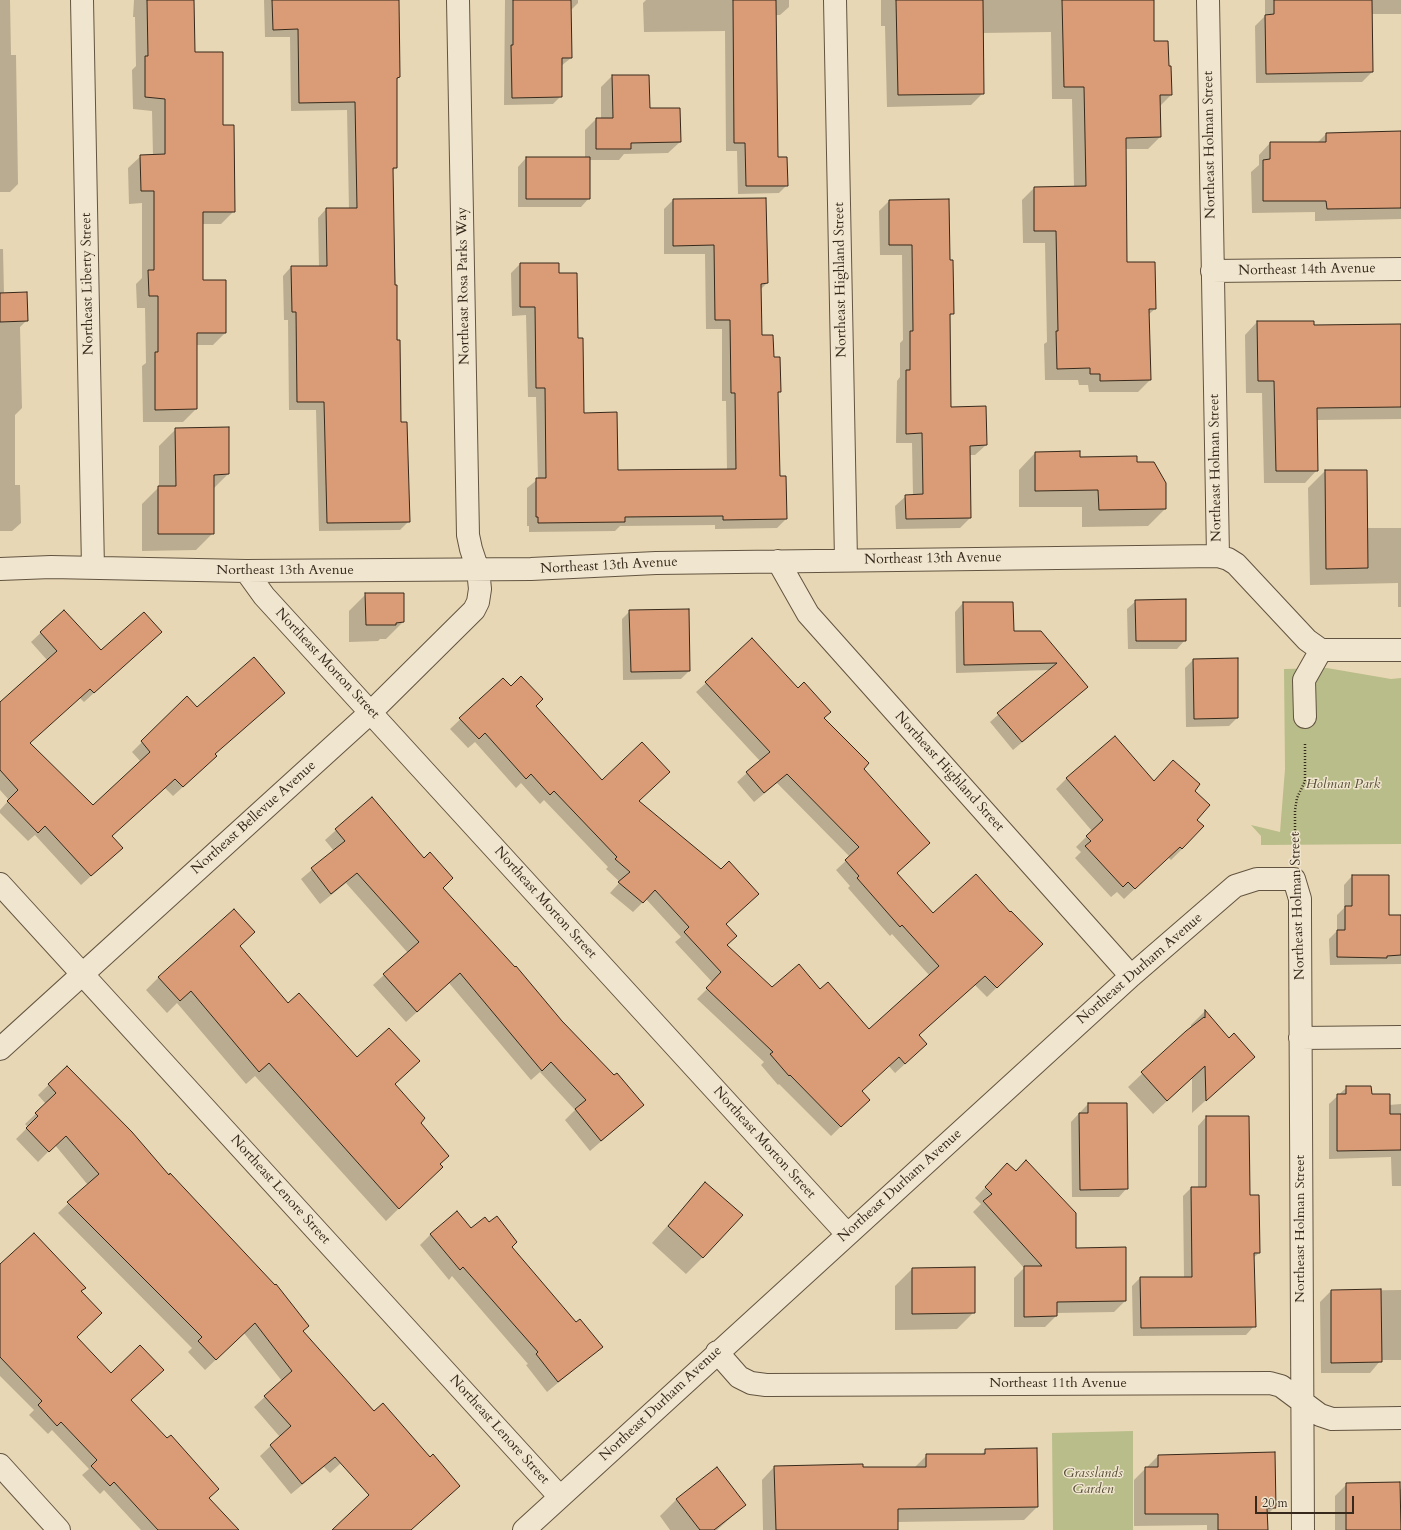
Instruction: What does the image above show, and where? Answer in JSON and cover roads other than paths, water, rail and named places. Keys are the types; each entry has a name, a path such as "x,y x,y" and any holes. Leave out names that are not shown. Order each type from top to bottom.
{"street":[{"name":"Northeast Liberty Street","path":"82,0 93,568"},
{"name":"Northeast Rosa Parks Way","path":"458,0 468,535 478,570"},
{"name":"Northeast Highland Street","path":"835,0 846,560"},
{"name":"Northeast Holman Street","path":"1208,0 1218,556 1228,559 1236,564 1307,640 1321,650"},
{"name":"Northeast 14th Avenue","path":"1212,271 1401,269"},
{"name":"Northeast 13th Avenue","path":"0,569 93,568 246,571 478,570 656,563 1218,556"},
{"name":"Northeast Highland Street","path":"778,561 808,614 1131,976"},
{"name":"Northeast Bellevue Avenue","path":"0,1050 371,712 474,610 478,602 480,589 478,570"},
{"name":"Northeast Morton Street","path":"246,571 264,596 847,1234"},
{"path":"1305,717 1304,680 1321,650 1401,650"},
{"name":"Northeast Durham Avenue","path":"524,1530 717,1352 1131,976 1235,886 1257,879 1294,879"},
{"name":"Northeast Holman Street","path":"1294,879 1300,899 1301,1402 1303,1530"},
{"name":"Northeast Lenore Street","path":"0,884 560,1497"},
{"path":"1300,1038 1401,1037"},
{"name":"Northeast 11th Avenue","path":"717,1352 740,1377 751,1383 766,1385 1270,1383 1281,1386 1320,1416 1332,1419 1401,1418"},
{"path":"0,1465 59,1530"}],"park label":[{"name":"Holman Park","path":"1343,785"},
{"name":"Grasslands Garden","path":"1093,1482"}]}
